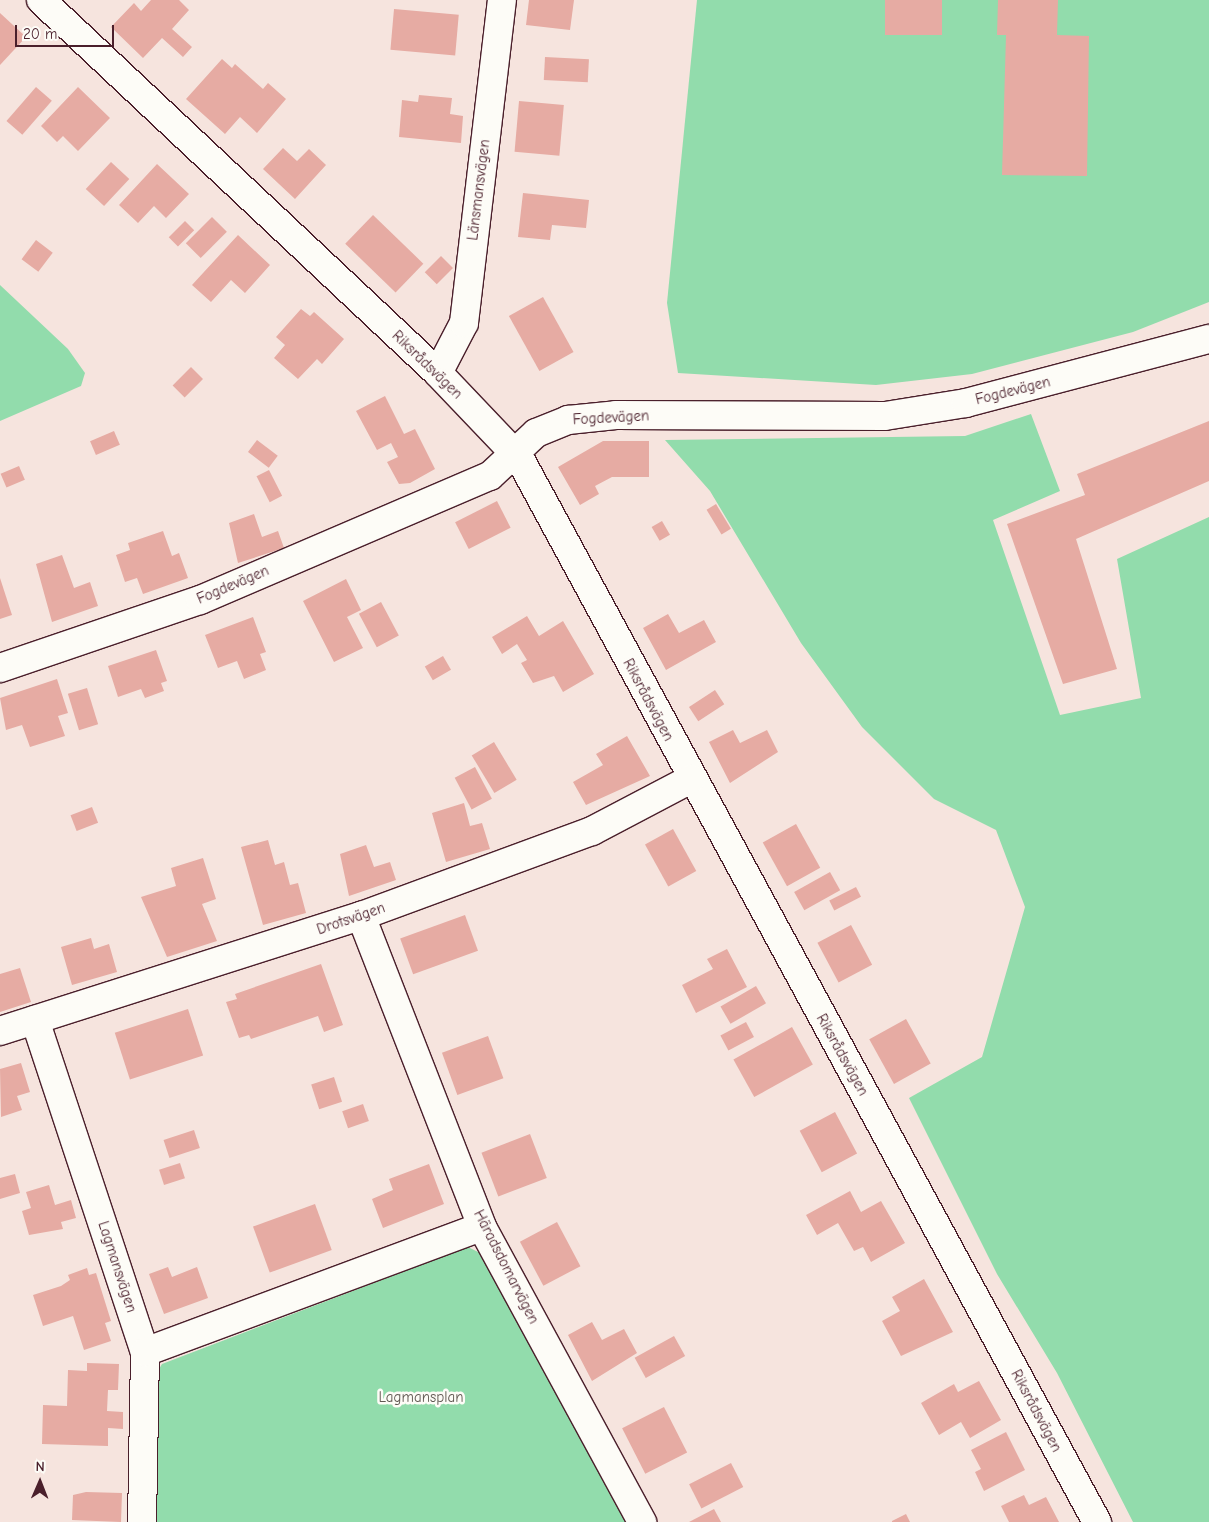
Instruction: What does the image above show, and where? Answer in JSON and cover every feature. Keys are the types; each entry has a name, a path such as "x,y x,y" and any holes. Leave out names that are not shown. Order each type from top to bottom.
{"street":[{"name":"Riksrådsvägen","path":"41,0 438,373 514,452 691,780 1097,1522"},
{"name":"Länsmansvägen","path":"438,373 464,323 502,0"},
{"name":"Fogdevägen","path":"0,668 200,600 490,476 536,432 568,420 596,417 885,416 957,404 1209,339"},
{"name":"Drotsvägen","path":"0,1031 361,916 592,831 691,780"},
{"name":"Häradsdomarvägen","path":"361,916 482,1227 642,1522"},
{"name":"Lagmansvägen","path":"35,1020 145,1352 142,1522"},
{"path":"145,1352 482,1227"}],"green space":[{"path":"697,0 1209,0 1209,302 1133,332 972,374 876,385 678,373 667,303"},
{"path":"0,285 68,349 85,373 81,386 0,421"},
{"path":"1031,414 1060,491 993,520 1060,715 1141,698 1117,559 1209,517 1209,1522 1133,1522 1057,1373 997,1274 909,1098 982,1057 1025,907 996,830 934,799 862,727 801,643 710,491 665,440 965,436"},
{"name":"Lagmansplan","path":"468,1247 480,1253 628,1522 155,1522 156,1374 162,1364"}],"building":[{"path":"151,0 179,0 189,10 172,29 192,47 183,57 162,38 143,58 111,27 134,3 141,11"},
{"path":"529,0 574,0 570,30 526,25"},
{"path":"885,0 942,0 942,35 885,35"},
{"path":"998,0 1058,0 1057,35 1089,36 1087,176 1002,175 1006,35 997,35"},
{"path":"394,9 459,15 455,56 390,50"},
{"path":"0,13 26,37 0,65"},
{"path":"545,57 589,59 588,82 544,80"},
{"path":"222,59 232,68 235,64 263,89 268,83 286,99 257,133 240,117 225,134 186,99"},
{"path":"36,87 52,101 22,135 6,121"},
{"path":"78,87 110,118 78,151 63,136 57,142 41,126"},
{"path":"419,95 452,98 450,114 463,116 461,143 399,137 402,100 418,102"},
{"path":"519,101 564,105 559,156 515,152"},
{"path":"283,148 297,161 309,149 326,165 295,199 263,169"},
{"path":"111,162 129,179 104,206 86,189"},
{"path":"157,164 189,194 166,218 154,206 138,223 119,205"},
{"path":"523,193 589,200 586,228 552,225 550,240 518,237"},
{"path":"373,215 423,264 396,292 345,244"},
{"path":"212,217 227,232 201,258 186,243"},
{"path":"185,221 194,230 178,246 169,237"},
{"path":"238,235 270,265 245,293 231,280 211,302 192,285"},
{"path":"36,240 53,253 38,272 22,259"},
{"path":"441,256 453,268 437,284 425,272"},
{"path":"543,297 574,352 539,371 509,316"},
{"path":"301,309 310,316 314,312 344,339 322,364 317,359 298,379 274,358 285,345 276,337"},
{"path":"191,367 203,379 185,397 173,385"},
{"path":"385,396 404,434 415,429 435,469 410,483 399,484 387,462 398,457 391,443 377,450 356,411"},
{"path":"1209,421 1209,481 1076,539 1117,669 1063,684 1007,524 1085,495 1077,474"},
{"path":"114,431 120,445 96,455 90,441"},
{"path":"257,440 278,456 269,468 248,452"},
{"path":"603,441 649,441 649,477 612,477 595,486 599,494 580,505 558,467"},
{"path":"19,466 25,480 6,488 1,474"},
{"path":"269,470 282,496 270,502 257,476"},
{"path":"497,501 511,528 469,549 455,522"},
{"path":"716,504 731,529 722,535 707,510"},
{"path":"254,514 262,537 278,531 284,548 238,563 229,523"},
{"path":"662,521 670,535 660,541 652,527"},
{"path":"163,531 172,556 179,553 188,578 143,594 137,578 125,582 116,555 130,550 128,543"},
{"path":"62,555 74,588 90,582 98,606 52,622 36,564"},
{"path":"0,578 12,615 0,619"},
{"path":"346,579 361,610 347,617 363,648 334,662 303,601"},
{"path":"381,602 399,636 377,647 359,614"},
{"path":"668,614 679,633 704,620 716,642 666,670 643,628"},
{"path":"527,616 539,636 563,621 594,674 563,692 554,676 533,683 521,663 527,660 517,644 502,654 492,637"},
{"path":"253,617 266,652 260,654 266,670 244,679 237,661 218,668 205,635"},
{"path":"156,650 167,681 161,683 164,691 145,698 141,689 118,697 108,666"},
{"path":"443,656 451,670 433,680 425,666"},
{"path":"57,679 68,713 58,716 65,736 30,747 22,725 6,730 0,698"},
{"path":"87,688 98,724 79,730 68,694"},
{"path":"715,690 724,704 698,721 689,707"},
{"path":"733,730 740,743 767,730 778,752 730,783 709,742"},
{"path":"627,736 650,776 586,805 573,782 603,765 596,754"},
{"path":"494,742 517,780 494,793 472,755"},
{"path":"475,767 492,799 472,810 455,778"},
{"path":"464,803 470,826 482,823 490,849 446,862 432,813"},
{"path":"92,807 98,823 77,831 71,815"},
{"path":"796,824 820,868 787,886 763,842"},
{"path":"673,829 696,871 668,886 645,845"},
{"path":"268,840 275,865 284,862 290,885 298,883 306,913 263,925 241,847"},
{"path":"366,845 374,867 390,862 396,880 349,896 340,854"},
{"path":"203,858 216,899 202,904 217,941 167,957 141,897 176,886 171,868"},
{"path":"830,872 840,890 804,910 794,892"},
{"path":"856,887 861,897 834,910 829,901"},
{"path":"465,915 478,951 413,974 400,939"},
{"path":"851,925 872,965 839,983 817,943"},
{"path":"91,938 94,949 109,944 117,972 72,985 61,947"},
{"path":"727,949 747,987 696,1013 682,985 713,969 707,959"},
{"path":"321,964 343,1025 324,1032 318,1016 251,1039 249,1035 239,1038 226,1002 237,999 235,994"},
{"path":"20,968 31,1002 0,1012 0,974"},
{"path":"756,986 766,1003 730,1024 720,1007"},
{"path":"188,1009 203,1056 130,1079 115,1033"},
{"path":"906,1019 931,1064 894,1084 869,1039"},
{"path":"746,1022 754,1037 728,1051 720,1036"},
{"path":"792,1027 813,1065 754,1097 733,1059"},
{"path":"488,1036 503,1078 457,1095 442,1053"},
{"path":"21,1063 30,1092 17,1096 22,1110 1,1117 0,1069"},
{"path":"334,1077 342,1102 319,1109 311,1084"},
{"path":"363,1104 369,1121 348,1128 342,1111"},
{"path":"835,1112 857,1153 822,1172 800,1131"},
{"path":"194,1130 200,1148 169,1158 164,1140"},
{"path":"530,1134 547,1178 498,1197 481,1153"},
{"path":"180,1163 185,1178 164,1185 159,1170"},
{"path":"429,1164 444,1204 383,1228 372,1199 393,1190 389,1179"},
{"path":"15,1174 20,1193 0,1199 0,1178"},
{"path":"49,1185 55,1205 71,1200 76,1218 61,1222 63,1229 29,1235 22,1211 31,1208 26,1192"},
{"path":"850,1191 861,1212 881,1201 905,1243 871,1262 863,1247 854,1251 838,1223 817,1235 806,1215"},
{"path":"315,1204 332,1250 270,1273 253,1227"},
{"path":"557,1222 580,1266 543,1286 520,1242"},
{"path":"168,1267 172,1277 197,1267 208,1298 164,1314 149,1274"},
{"path":"87,1268 89,1275 96,1273 111,1321 105,1323 111,1341 84,1350 73,1316 43,1326 33,1295 61,1286 70,1280 68,1275"},
{"path":"924,1279 953,1332 901,1356 882,1321 900,1311 892,1297"},
{"path":"592,1322 602,1340 624,1329 637,1353 592,1381 568,1335"},
{"path":"674,1336 685,1356 646,1378 635,1358"},
{"path":"87,1363 119,1364 118,1390 108,1390 107,1411 123,1412 123,1429 108,1428 108,1446 42,1444 43,1405 67,1406 68,1370 87,1371"},
{"path":"979,1381 1001,1420 970,1438 961,1422 939,1435 921,1403 954,1384 958,1392"},
{"path":"664,1407 687,1452 645,1474 622,1428"},
{"path":"1006,1432 1025,1470 984,1491 975,1472 981,1469 971,1450"},
{"path":"731,1463 743,1487 701,1508 689,1484"},
{"path":"86,1492 122,1493 121,1522 72,1520 73,1495"},
{"path":"1024,1495 1029,1505 1046,1497 1059,1522 1009,1522 1001,1506"},
{"path":"714,1509 721,1522 689,1522"},
{"path":"906,1514 910,1522 892,1522 892,1521"}]}
